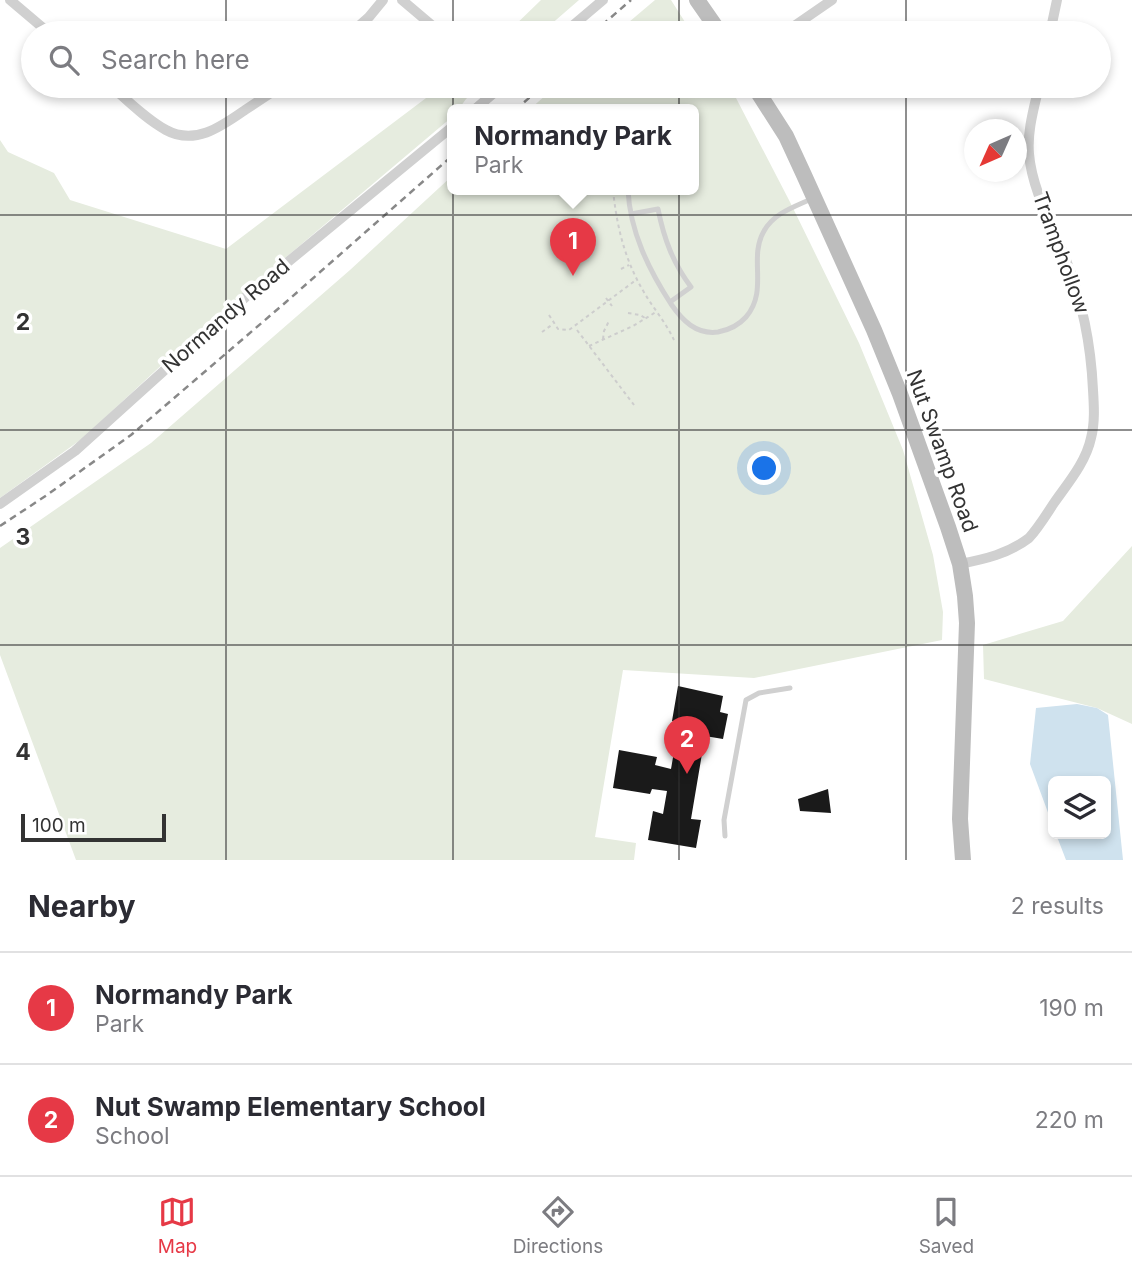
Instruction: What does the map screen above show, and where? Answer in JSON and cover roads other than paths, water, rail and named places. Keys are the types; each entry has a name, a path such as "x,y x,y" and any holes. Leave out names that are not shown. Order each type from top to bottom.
{"main road":[{"path":"698,0 712,21"},
{"name":"Nut Swamp Road","path":"762,98 786,136 869,318 900,394 960,564 967,623 960,819 963,860"}],"street":[{"path":"10,0 35,21"},
{"path":"364,21 383,0"},
{"path":"402,0 427,21"},
{"path":"578,21 603,0"},
{"path":"801,21 832,0"},
{"path":"1053,21 1057,0"},
{"path":"126,98 167,131 193,136 219,128 263,98"},
{"name":"Tramphollow","path":"960,564 1006,552 1029,538 1078,468 1091,438 1094,409 1092,366 1085,318 1072,276 1035,184 1029,155 1030,131 1037,98"},
{"name":"Normandy Road","path":"0,504 75,451 248,294 447,131"}],"lane":[{"path":"629,195 642,252 656,281 681,318 693,328 712,333 729,330 743,321 751,310 757,296 758,251 765,228 782,212 814,197"},
{"path":"631,214 658,209 669,251 691,287 670,302"},
{"path":"725,836 724,820 746,700 759,693 790,688"}],"water":[{"path":"1077,704 1097,708 1108,715 1123,860 1066,860 1058,839 1111,839 1111,776 1048,776 1048,813 1030,764 1036,708"}],"railway":[{"path":"607,21 631,0"},
{"path":"522,104 529,98"},
{"path":"0,526 131,435 447,160"}],"place":[{"name":"Normandy Park","path":"573,276"},
{"name":"Nut Swamp Elementary School","path":"687,774"}]}
